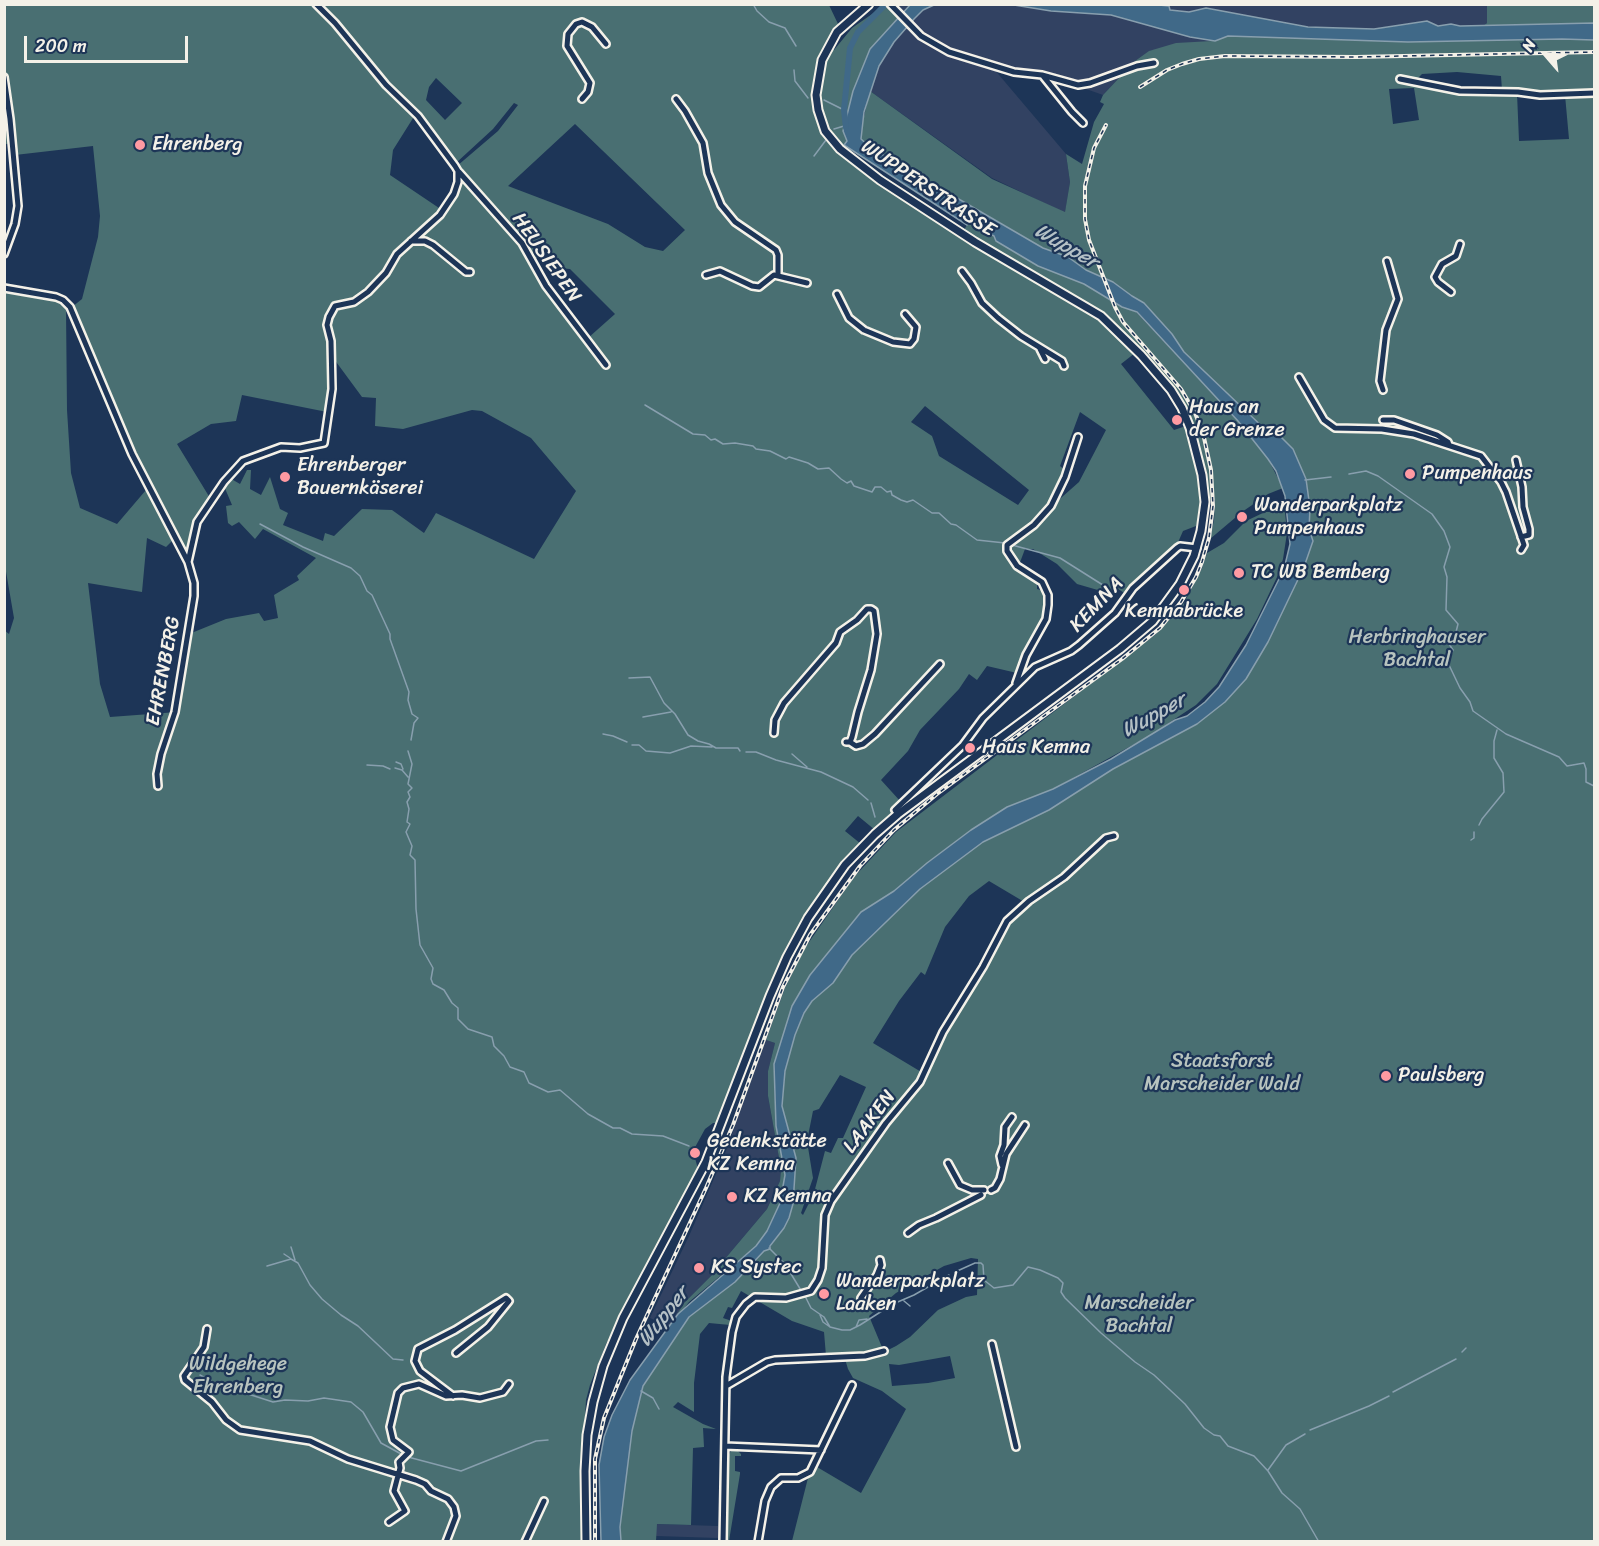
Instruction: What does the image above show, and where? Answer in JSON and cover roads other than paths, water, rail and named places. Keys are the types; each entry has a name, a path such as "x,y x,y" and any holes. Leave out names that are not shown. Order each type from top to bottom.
{"main road":[{"name":"WUPPERSTRASSE","path":"586,1542 587,1435 599,1379 613,1340 706,1162 770,996 801,930 846,865 875,834 898,814 1143,630 1160,613 1189,567 1197,548 1204,515 1202,475 1193,436 1182,408 1172,390 1158,374 1101,316 975,242 880,180 831,140 821,122 816,103 820,67 837,33 869,4"}],"street":[{"path":"316,4 335,23 386,85 417,116 458,171"},
{"path":"890,4 913,28 933,44 949,52 1005,69 1042,75 1078,85 1137,66 1154,63"},
{"path":"582,99 588,92 590,83 567,46 568,34 576,24 582,22 592,27 606,44"},
{"path":"1042,75 1083,123"},
{"path":"4,77 18,206 15,224 4,254"},
{"path":"1400,79 1460,91 1518,92 1540,95 1594,93"},
{"path":"676,99 703,143 708,173 725,212 745,230 776,250 778,275"},
{"name":"EHRENBERG","path":"188,562 197,522 224,482 243,461 282,447 300,448 324,443 332,388 331,341 327,325 329,317 336,306 354,302 368,292 386,273 397,254 445,207 454,194 458,182 458,171"},
{"name":"HEUSIEPEN","path":"458,171 522,243 546,286 606,365"},
{"path":"411,241 433,245 466,272 470,272"},
{"path":"1451,292 1438,282 1435,276 1442,264 1456,256 1461,244"},
{"path":"1383,390 1380,381 1386,330 1398,299 1387,261"},
{"path":"962,271 984,306 1021,336 1062,361 1064,366"},
{"path":"706,275 720,272 759,287 774,275 807,283"},
{"name":"EHRENBERG","path":"4,288 56,297 70,307 132,454 188,562 194,583 194,596 175,712 157,774 158,786"},
{"path":"837,294 849,318 864,330 893,342 910,344 914,339 916,327 904,314"},
{"path":"1040,348 1046,359"},
{"path":"1299,377 1324,420 1335,428 1382,429 1414,434 1481,456 1506,492 1524,545 1521,550"},
{"path":"1383,420 1394,420 1437,435 1449,445"},
{"name":"KEMNA","path":"1015,685 1022,664 1046,619 1048,596 1042,582 1017,566 1007,551 1007,545 1035,525 1051,506 1065,477 1078,437"},
{"path":"1516,460 1522,487 1523,507 1529,529 1529,535 1521,537"},
{"name":"KEMNA","path":"898,814 895,810 963,745 983,718 1002,701 1015,685 1039,664 1071,651 1079,645 1115,613 1133,588 1177,548 1180,546 1197,548"},
{"path":"774,733 775,720 784,704 836,643 840,632 857,620 867,609 874,611 877,634 871,670 848,742 856,746 863,744 875,734 940,664"},
{"name":"LAAKEN","path":"723,1542 726,1386 732,1332 740,1310 755,1296 786,1298 803,1295 815,1286 822,1268 825,1215 831,1201 886,1123 920,1082 943,1032 983,968 1007,921 1029,901 1064,877 1106,838 1114,836"},
{"path":"1003,1170 1000,1156 1004,1145 1005,1127 1012,1117"},
{"path":"908,1233 919,1225 995,1188 1003,1170 1006,1154 1025,1125"},
{"path":"948,1163 960,1185 985,1192"},
{"path":"861,1298 877,1275 881,1265 880,1260"},
{"path":"455,1397 420,1371 415,1361 418,1349 455,1330 507,1298 509,1301 488,1327 456,1353"},
{"path":"207,1329 204,1347 184,1376 188,1384 212,1402 231,1424 240,1430 310,1441 348,1459 416,1480 452,1503 456,1516 446,1542"},
{"path":"992,1344 1016,1446"},
{"path":"726,1386 767,1362 775,1360 865,1356 884,1351"},
{"path":"389,1522 403,1515 405,1511 394,1491 400,1468 399,1462 409,1452 393,1440 390,1427 398,1394 403,1388 419,1384 439,1394 480,1398 503,1392 509,1384"},
{"path":"758,1542 765,1502 774,1482 781,1478 798,1478 813,1467 852,1385"},
{"path":"725,1446 821,1450"},
{"path":"525,1542 544,1501"}],"waterway":[{"path":"753,4 769,22 785,28 796,46"},
{"path":"846,128 844,110 850,48 858,32 885,5"},
{"path":"794,70 795,81 808,98"},
{"path":"824,100 844,110"},
{"path":"834,129 844,126"},
{"path":"814,156 826,140"},
{"path":"645,405 693,434 705,435 723,444 753,446 786,459 789,457 808,463 818,469 829,468 847,483 851,481 854,486 872,492 875,487 881,487 887,492 891,491 892,495 901,500 907,502 913,500 932,513 939,513 951,524 977,540 1005,543"},
{"path":"1349,474 1366,471 1378,476 1432,514 1444,531 1450,547 1444,567 1447,577 1446,610 1458,624 1454,640 1449,644 1453,650 1449,665 1473,711 1506,734 1559,757 1567,766 1584,763 1586,782 1594,786"},
{"path":"1305,480 1331,477"},
{"path":"260,524 303,547 351,568 360,576 367,591 372,595 390,634 409,692 408,700 412,714 418,718 414,723 411,740"},
{"path":"1012,545 1060,558 1106,587"},
{"path":"629,678 650,677 664,703 675,714 688,735 716,748 738,748 740,751"},
{"path":"643,717 671,712"},
{"path":"1479,825 1504,792 1503,773 1494,758 1494,741 1497,730"},
{"path":"603,734 627,742"},
{"path":"632,745 639,745 646,751 670,753 691,746 712,747"},
{"path":"408,751 412,764 408,784 412,788 408,792 410,797 407,802 409,809 407,822 410,824 406,832 412,846 410,855 415,860 416,909 420,945 433,968 431,979 433,984 444,990 458,1008 458,1019 468,1029 492,1037 494,1046 504,1056 510,1067 524,1072 529,1083 548,1092 560,1090 588,1114 613,1128 620,1128 632,1134 663,1136 689,1146"},
{"path":"746,752 756,752 821,772 853,787 868,800"},
{"path":"792,754 807,767"},
{"path":"396,762 401,764 403,769"},
{"path":"367,765 390,769"},
{"path":"395,768 402,770 408,777"},
{"path":"871,803 875,817"},
{"path":"1471,840 1474,838 1474,832"},
{"path":"291,1247 295,1260"},
{"path":"769,1248 785,1264 802,1292"},
{"path":"284,1254 290,1258"},
{"path":"267,1266 291,1259 298,1263 310,1285 322,1299 358,1326 393,1359 403,1360"},
{"path":"955,1272 975,1263 981,1263 984,1280 994,1288 1013,1285 1028,1267 1058,1278 1063,1283 1061,1292 1065,1298 1101,1333 1154,1375 1185,1404 1204,1428 1220,1436 1228,1446 1254,1456 1268,1471 1282,1493 1300,1509 1319,1542"},
{"path":"805,1296 811,1308 824,1317 830,1327 850,1330 893,1304 949,1275"},
{"path":"904,1301 910,1306"},
{"path":"820,1315 823,1322 830,1327"},
{"path":"856,1327 859,1320 867,1319"},
{"path":"1462,1352 1466,1348"},
{"path":"1393,1392 1456,1359"},
{"path":"200,1375 214,1383 273,1402 324,1398 351,1402 363,1412 381,1443 403,1455"},
{"path":"641,1391 653,1398 659,1409"},
{"path":"1310,1430 1389,1396"},
{"path":"1268,1470 1286,1445 1305,1434"},
{"path":"408,1457 461,1471 536,1441 548,1440"}],"railway":[{"path":"1140,87 1167,70 1182,64 1199,59 1225,56 1356,57 1594,52"},
{"path":"595,1542 595,1459 604,1418 636,1339 733,1125 783,987 810,935 860,866 894,830 937,794 1122,659 1160,628 1181,602 1202,562 1209,538 1213,506 1211,470 1203,433 1181,389 1123,322 1089,240 1085,219 1085,186 1094,148 1106,125"}],"place":[{"name":"Ehrenberg","path":"140,145"},
{"name":"Haus an der Grenze","path":"1177,420"},
{"name":"Pumpenhaus","path":"1410,474"},
{"name":"Ehrenberger Bauernkäserei","path":"285,477"},
{"name":"Wanderparkplatz Pumpenhaus","path":"1242,517"},
{"name":"TC WB Bemberg","path":"1239,573"},
{"name":"Kemnabrücke","path":"1184,590"},
{"name":"Haus Kemna","path":"970,748"},
{"name":"Paulsberg","path":"1386,1076"},
{"name":"Gedenkstätte KZ Kemna","path":"695,1153"},
{"name":"KZ Kemna","path":"732,1197"},
{"name":"KS Systec","path":"699,1268"},
{"name":"Wanderparkplatz Laaken","path":"824,1294"}],"water label":[{"name":"Wupper","path":"1066,247"},
{"name":"Wupper","path":"1154,716"},
{"name":"Wupper","path":"664,1317"}],"park label":[{"name":"Herbringhauser Bachtal","path":"1417,650"},
{"name":"Staatsforst Marscheider Wald","path":"1222,1074"},
{"name":"Marscheider Bachtal","path":"1139,1316"},
{"name":"Wildgehege Ehrenberg","path":"238,1376"}]}
